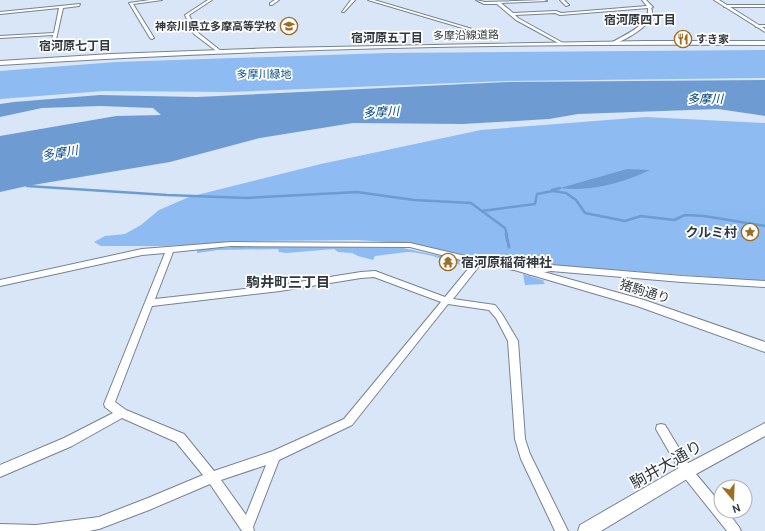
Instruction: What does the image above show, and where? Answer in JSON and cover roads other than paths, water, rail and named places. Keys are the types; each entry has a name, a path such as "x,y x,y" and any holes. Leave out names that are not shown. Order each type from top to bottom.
{"main road":[{"name":"多摩沿線道路","path":"0,63 219,52 562,44 765,44"}],"street":[{"path":"152,38 131,3 160,0"},
{"path":"210,0 187,15 195,33 219,52"},
{"path":"271,4 276,0"},
{"path":"343,12 353,0"},
{"path":"370,0 477,32"},
{"path":"478,0 484,2 546,1"},
{"path":"562,0 567,4"},
{"path":"612,44 647,22 652,12 651,7 644,0"},
{"path":"716,0 765,32"},
{"path":"498,2 507,12 512,14 517,19 562,44"},
{"path":"0,13 79,6"},
{"path":"725,6 765,6"},
{"path":"54,43 61,7"},
{"path":"512,14 556,12 560,14 651,7"},
{"path":"756,26 765,26"},
{"path":"0,34 24,31 22,36"},
{"path":"0,37 56,34"},
{"path":"0,283 142,252 230,244 405,245 478,262 515,267"},
{"path":"170,249 109,404 122,413 180,438 212,477 248,529"},
{"path":"0,530 36,531 100,523 212,477 275,456 348,422 478,262"},
{"name":"猪駒通り","path":"515,267 640,303 765,346"},
{"path":"530,272 551,268 682,279 765,284"},
{"path":"148,303 280,288 375,274 446,301 492,307 513,340 520,439 525,455 562,531"},
{"path":"0,471 68,442 122,413"},
{"path":"661,429 687,472 735,531"},
{"name":"駒井大通り","path":"586,531 687,472 765,429"},
{"path":"248,529 275,456"}],"water":[{"name":"多摩川","path":"765,80 765,116 718,109 578,114 549,119 463,124 353,123 260,138 170,162 27,186 0,192 0,136 116,116 161,115 153,108 100,106 42,108 0,117 0,104 100,95 197,97 507,82"},
{"path":"627,169 650,170 629,179 606,185 583,189 560,188"}],"waterway":[{"path":"27,186 167,195 247,198 357,192 414,200 471,203 505,228 507,235"},
{"path":"552,190 560,188"},
{"path":"482,211 535,204 537,194 553,191 566,193 576,200 585,213 625,221 641,216 674,220 685,215 704,216 765,226"},
{"path":"506,234 509,247"}],"place":[{"name":"神奈川県立多摩高等学校","path":"289,26"},
{"name":"すき家","path":"683,39"},
{"name":"クルミ村","path":"750,232"},
{"name":"宿河原稲荷神社","path":"448,262"}],"district":[{"name":"宿河原四丁目","path":"640,20"},
{"name":"宿河原五丁目","path":"387,38"},
{"name":"宿河原七丁目","path":"75,46"},
{"name":"駒井町三丁目","path":"288,282"}],"park label":[{"name":"多摩川緑地","path":"264,74"}]}
